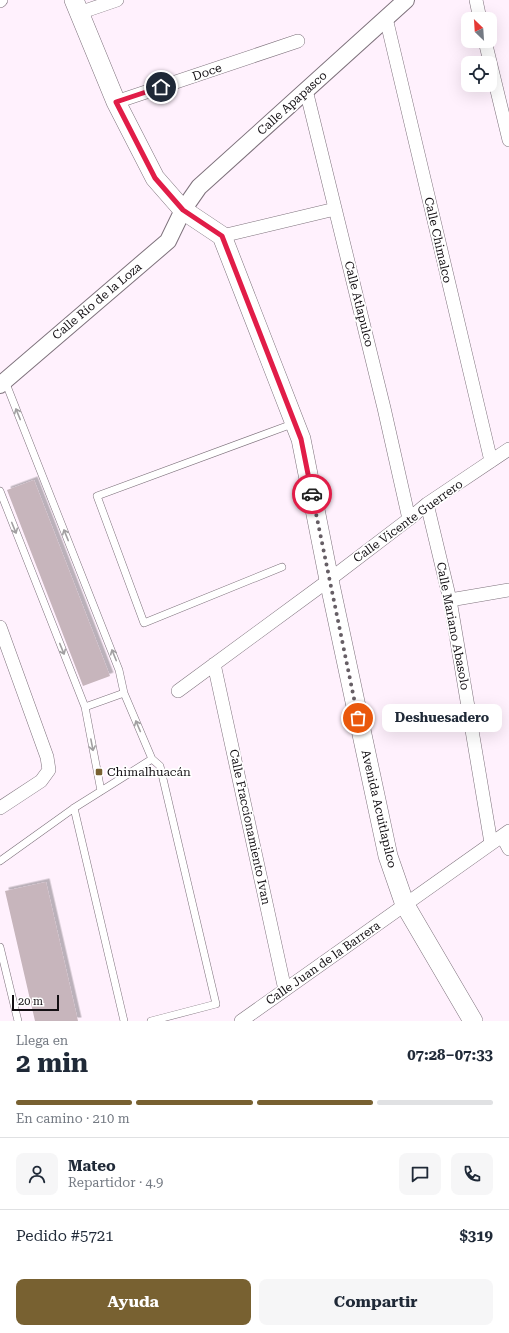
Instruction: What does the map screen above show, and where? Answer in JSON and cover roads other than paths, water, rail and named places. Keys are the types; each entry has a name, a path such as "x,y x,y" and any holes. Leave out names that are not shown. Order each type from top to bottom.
{"main road":[{"path":"76,6 116,102 155,178 183,210 222,236"},
{"name":"Avenida Acuitlapilco","path":"222,236 301,439 329,580 388,856 405,905 473,1021"}],"street":[{"path":"76,6 117,0"},
{"name":"Calle Apapasco","path":"183,210 199,187 406,0"},
{"path":"476,0 479,12"},
{"name":"Calle Chimalco","path":"386,18 491,461"},
{"name":"Doce","path":"116,102 298,41"},
{"path":"487,48 509,140"},
{"name":"Calle Atlapulco","path":"306,90 409,519"},
{"path":"222,236 335,209"},
{"name":"Calle Río de la Loza","path":"2,383 168,241 183,210"},
{"name":"Calle Vicente Guerrero","path":"178,691 329,580 427,504 509,449"},
{"name":"Calle Mariano Abasolo","path":"427,504 450,600 501,837 509,849"},
{"path":"450,600 509,590"},
{"path":"0,627 47,757 49,770 41,781 0,808"},
{"name":"Calle Fraccionamiento Ivan","path":"214,664 285,990"},
{"name":"Calle Juan de la Barrera","path":"241,1021 501,837"}],"lane":[{"path":"2,383 119,670 124,693 152,759 160,766 216,1004 151,1021"},
{"path":"282,567 144,623 97,496 295,423"},
{"path":"0,491 85,707 101,791"},
{"path":"85,707 124,693"},
{"path":"0,861 74,808 152,759"},
{"path":"74,808 124,1021"},
{"path":"0,947 18,1021"}],"place":[{"name":"Deshuesadero","path":"358,718"},
{"name":"Chimalhuacán","path":"99,772"}]}
